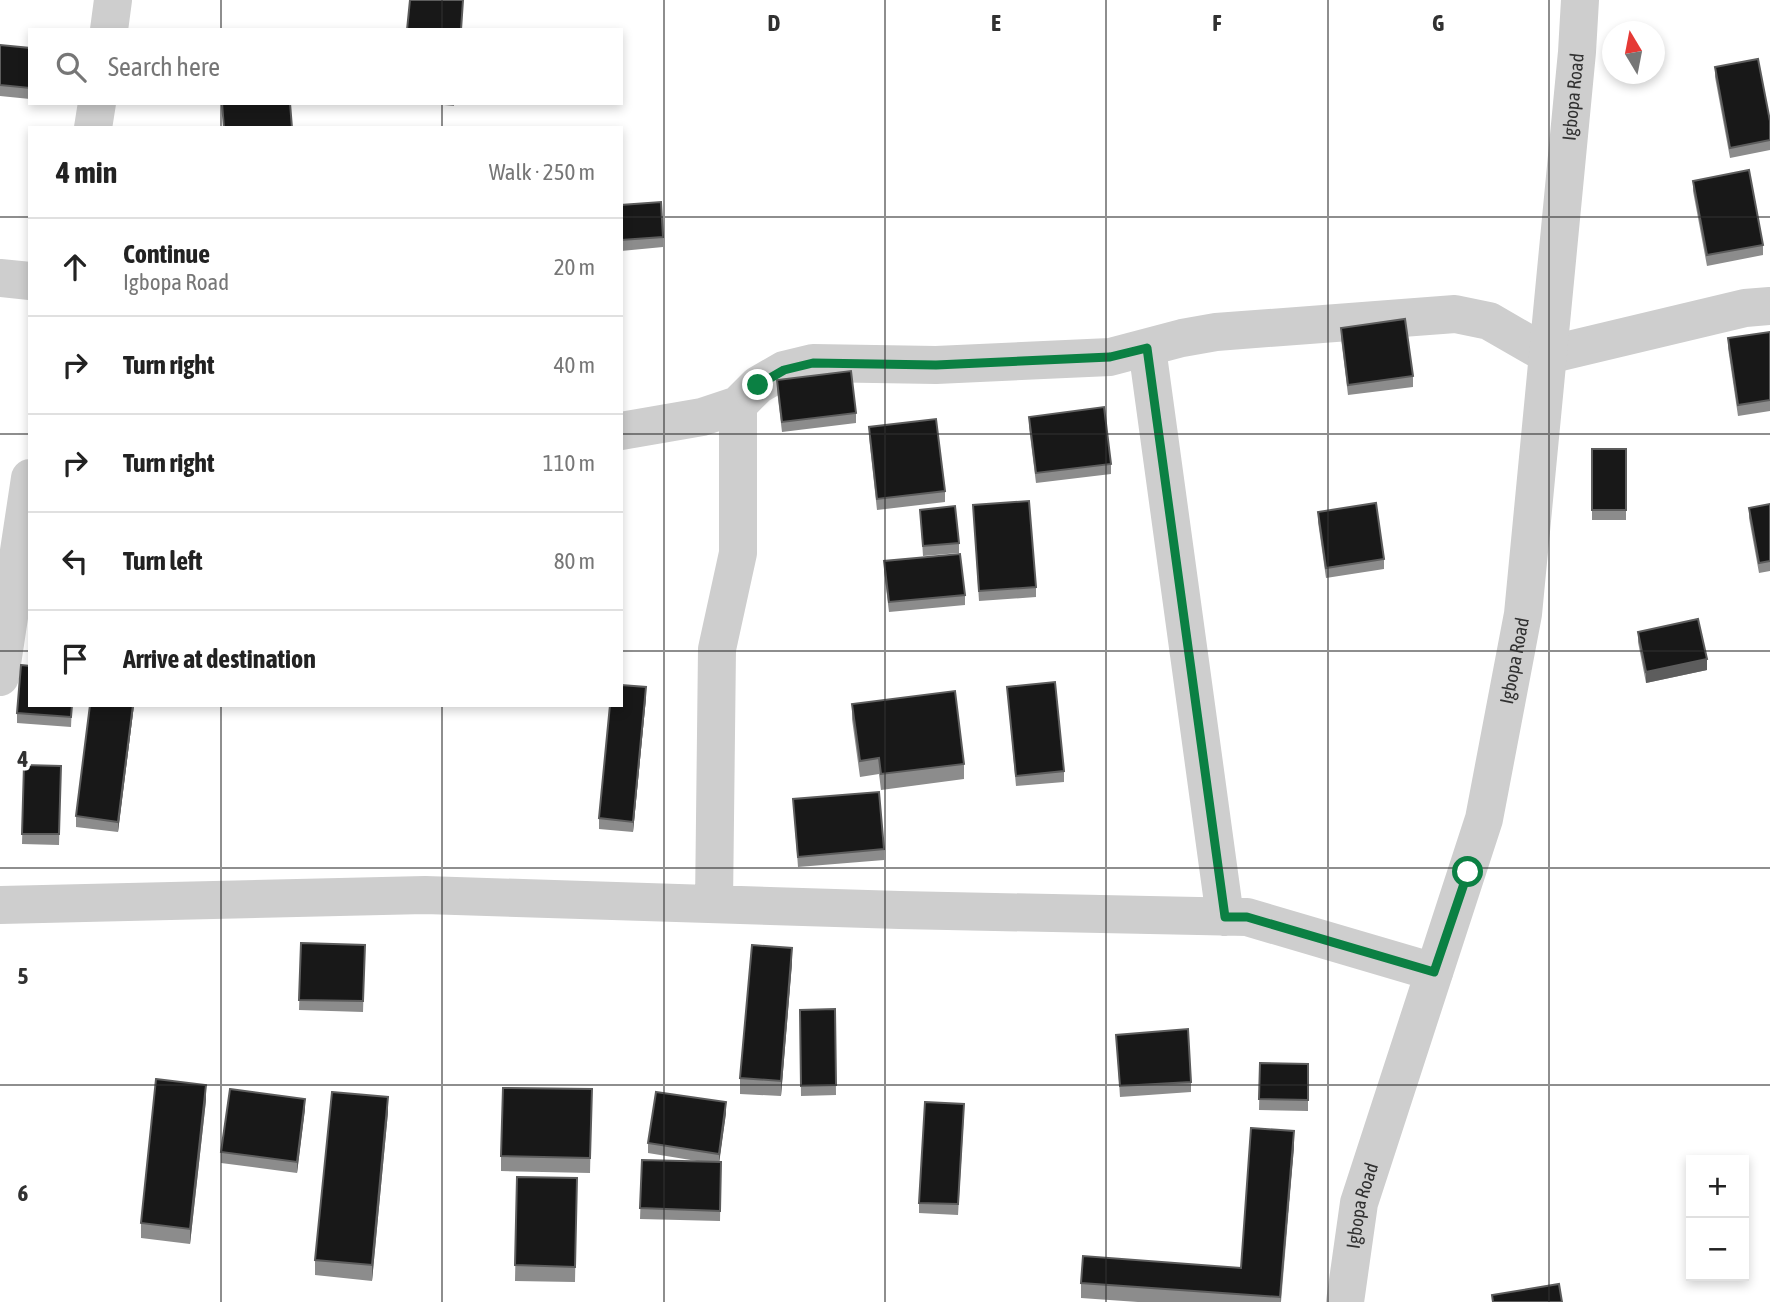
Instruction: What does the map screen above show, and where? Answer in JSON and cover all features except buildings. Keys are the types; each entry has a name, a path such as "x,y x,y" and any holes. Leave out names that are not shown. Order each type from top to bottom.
{"street":[{"path":"109,28 113,0"},
{"name":"Igbopa Road","path":"1345,1302 1359,1203 1484,819 1521,627 1576,65 1580,0"},
{"path":"93,126 97,105"},
{"path":"0,278 28,281"},
{"path":"623,430 702,417 738,405 758,385 784,370 813,363 936,365 1110,357 1216,332 1455,314 1489,321 1548,355 1745,308 1770,306"},
{"path":"1147,348 1225,917"},
{"path":"714,904 717,649 738,553 738,405"},
{"path":"0,677 28,493"},
{"path":"0,905 425,895 1247,917 1434,972"}],"route":[{"path":"758,385 784,370 813,363 936,365 1110,357 1147,348 1225,917 1247,917 1434,972 1468,872"}]}
